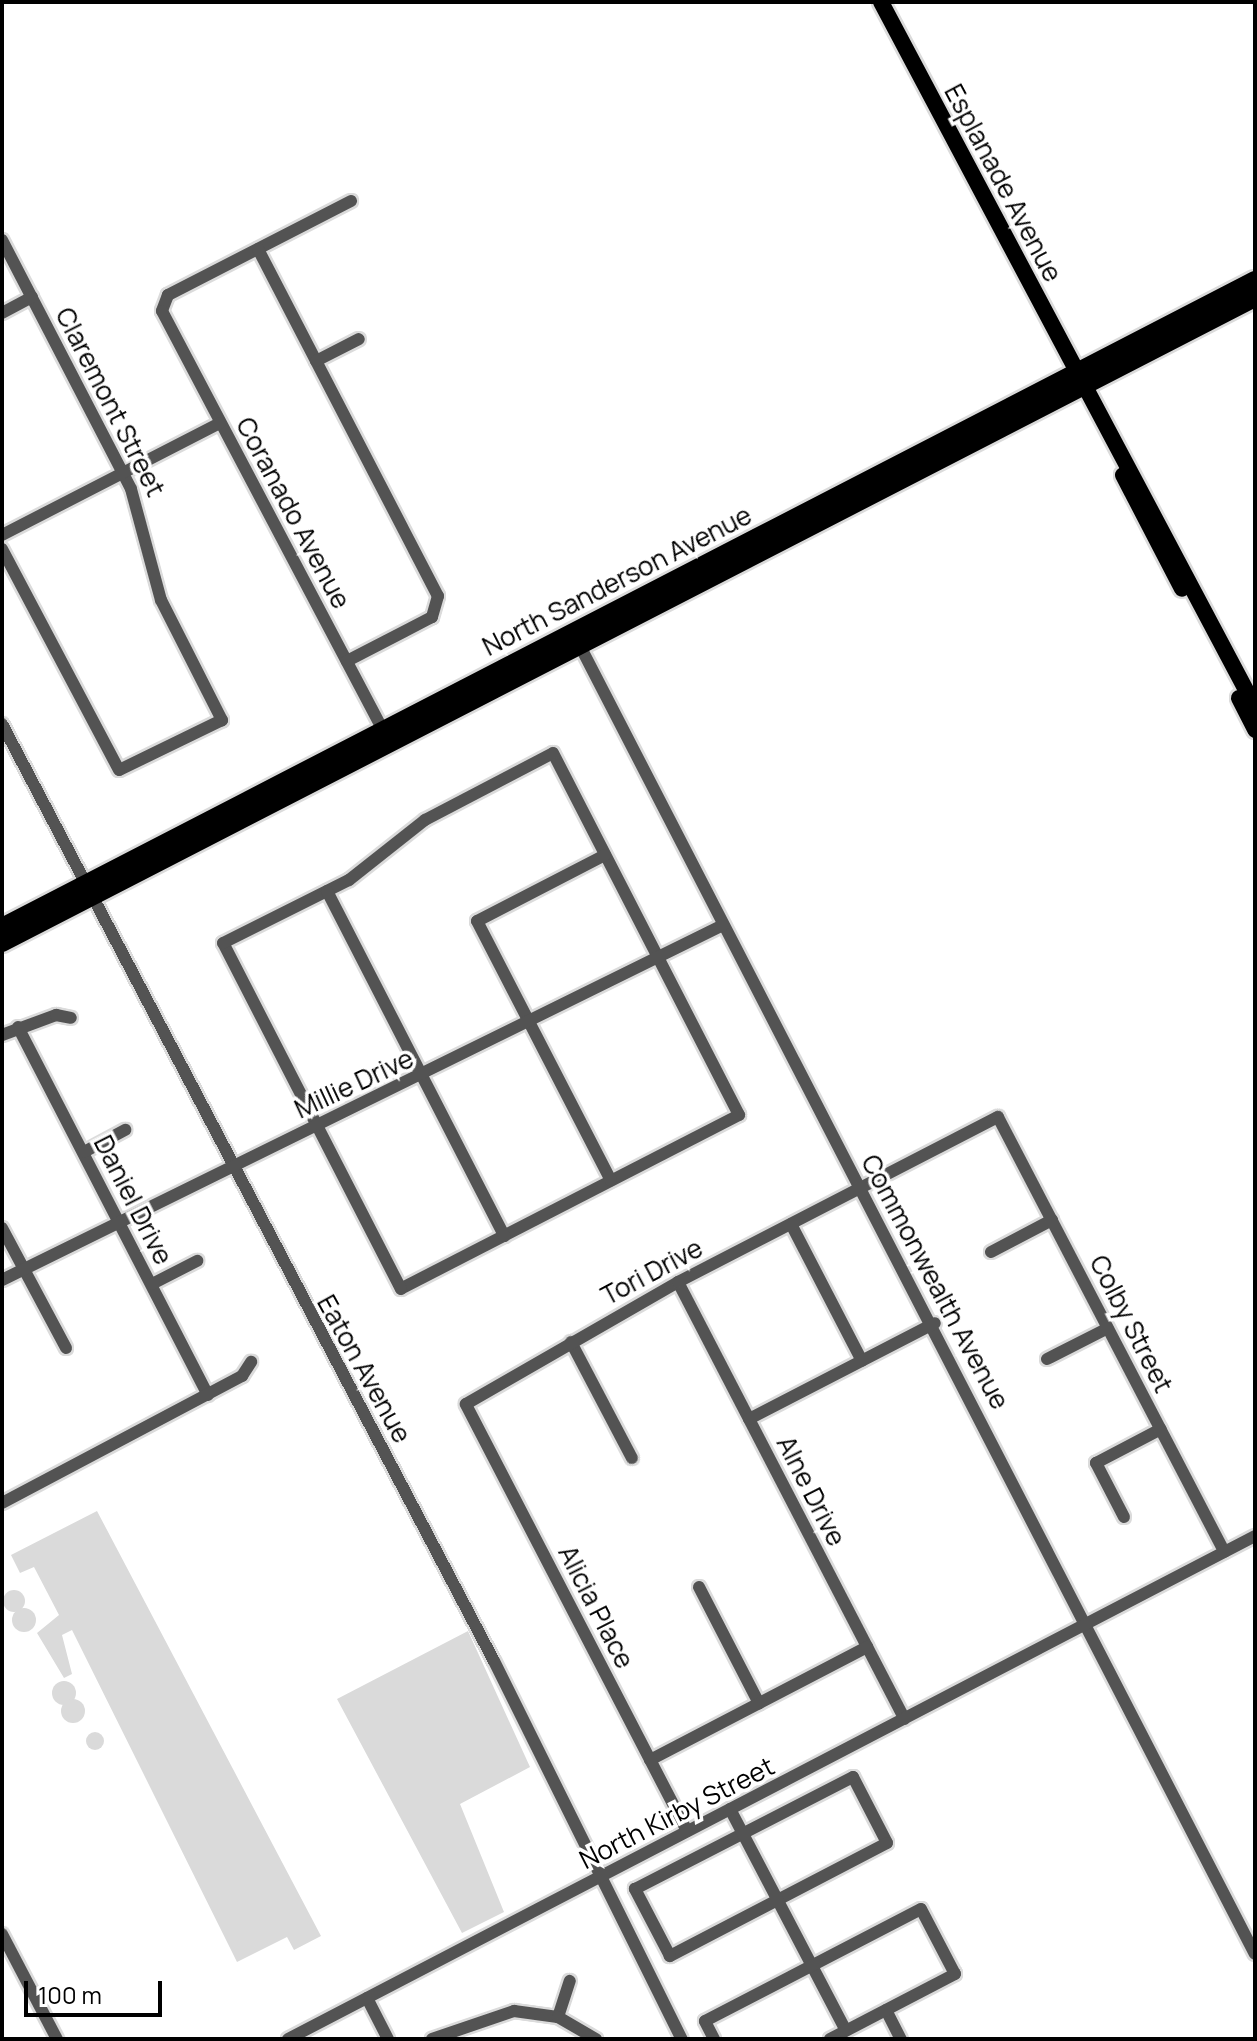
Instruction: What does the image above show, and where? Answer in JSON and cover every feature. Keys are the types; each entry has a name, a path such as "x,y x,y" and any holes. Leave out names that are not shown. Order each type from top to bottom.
{"highway":[{"name":"North Sanderson Avenue","path":"1081,380 1255,280"},
{"name":"North Sanderson Avenue","path":"2,943 88,891 576,639 1081,380 1255,298"},
{"name":"North Sanderson Avenue","path":"2,927 88,891"}],"main road":[{"name":"Esplanade Avenue","path":"881,2 1255,707"},
{"name":"Esplanade Avenue","path":"1081,380 1086,403 1255,730"}],"street":[{"path":"347,661 440,607 258,249 351,201"},
{"name":"Claremont Street","path":"2,240 123,473 143,518 161,600 222,720 119,770 2,549"},
{"name":"Coranado Avenue","path":"258,249 162,301 220,423 386,738"},
{"path":"2,313 32,297"},
{"path":"316,361 359,339"},
{"path":"2,535 220,423"},
{"name":"Commonwealth Avenue","path":"576,639 723,925 935,1323 1083,1621 1255,1954"},
{"name":"Eaton Avenue","path":"2,724 229,1163 487,1647 598,1878 682,2039"},
{"path":"553,753 605,855 739,1115 401,1289 223,943 327,891 425,820 553,753"},
{"path":"605,855 477,921 611,1181"},
{"path":"327,891 504,1236"},
{"name":"Millie Drive","path":"2,1280 229,1163 423,1077 723,925"},
{"path":"2,1035 18,1027 71,1018"},
{"name":"Daniel Drive","path":"18,1027 208,1395"},
{"name":"Tori Drive","path":"466,1404 678,1282 998,1117"},
{"name":"Colby Street","path":"998,1117 1224,1552"},
{"path":"84,1152 125,1130"},
{"path":"991,1252 1052,1220"},
{"path":"791,1224 862,1361"},
{"path":"2,1228 66,1348"},
{"path":"152,1284 197,1261"},
{"name":"Alne Drive","path":"678,1282 905,1719"},
{"path":"749,1419 935,1323"},
{"path":"1047,1359 1108,1328"},
{"path":"571,1342 632,1458"},
{"path":"2,1503 242,1376 251,1362"},
{"name":"Alicia Place","path":"466,1404 687,1831"},
{"path":"1124,1517 1096,1463 1161,1429"},
{"name":"North Kirby Street","path":"288,2039 905,1719 1083,1621 1255,1536"},
{"path":"699,1587 759,1703"},
{"path":"650,1760 867,1647"},
{"path":"853,1777 887,1843 777,1899 670,1956 635,1889 853,1777"},
{"path":"730,1809 846,2031"},
{"path":"714,2039 705,2021 921,1909 955,1974 830,2039"},
{"path":"2,1934 57,2039"},
{"path":"558,2017 570,1981"},
{"path":"367,1998 388,2039"},
{"path":"886,2010 901,2039"},
{"path":"432,2039 496,2013 558,2017 596,2039"}],"shaded area":[{"path":"97,1511 321,1936 294,1950 287,1937 237,1962 72,1630 62,1635 72,1674 64,1678 37,1633 59,1615 34,1567 20,1573 11,1555"},
{"path":"14,1590 22,1593 25,1601 22,1609 14,1612 6,1609 3,1601 6,1593"},
{"path":"24,1608 33,1611 36,1620 33,1629 24,1632 15,1629 12,1620 15,1611"},
{"path":"468,1631 530,1767 460,1804 504,1912 462,1933 337,1699"},
{"path":"64,1681 72,1685 76,1693 72,1701 64,1705 56,1701 52,1693 56,1685"},
{"path":"73,1699 81,1703 85,1711 81,1719 73,1723 65,1719 61,1711 65,1703"},
{"path":"95,1732 104,1741 95,1750 86,1741"}]}
